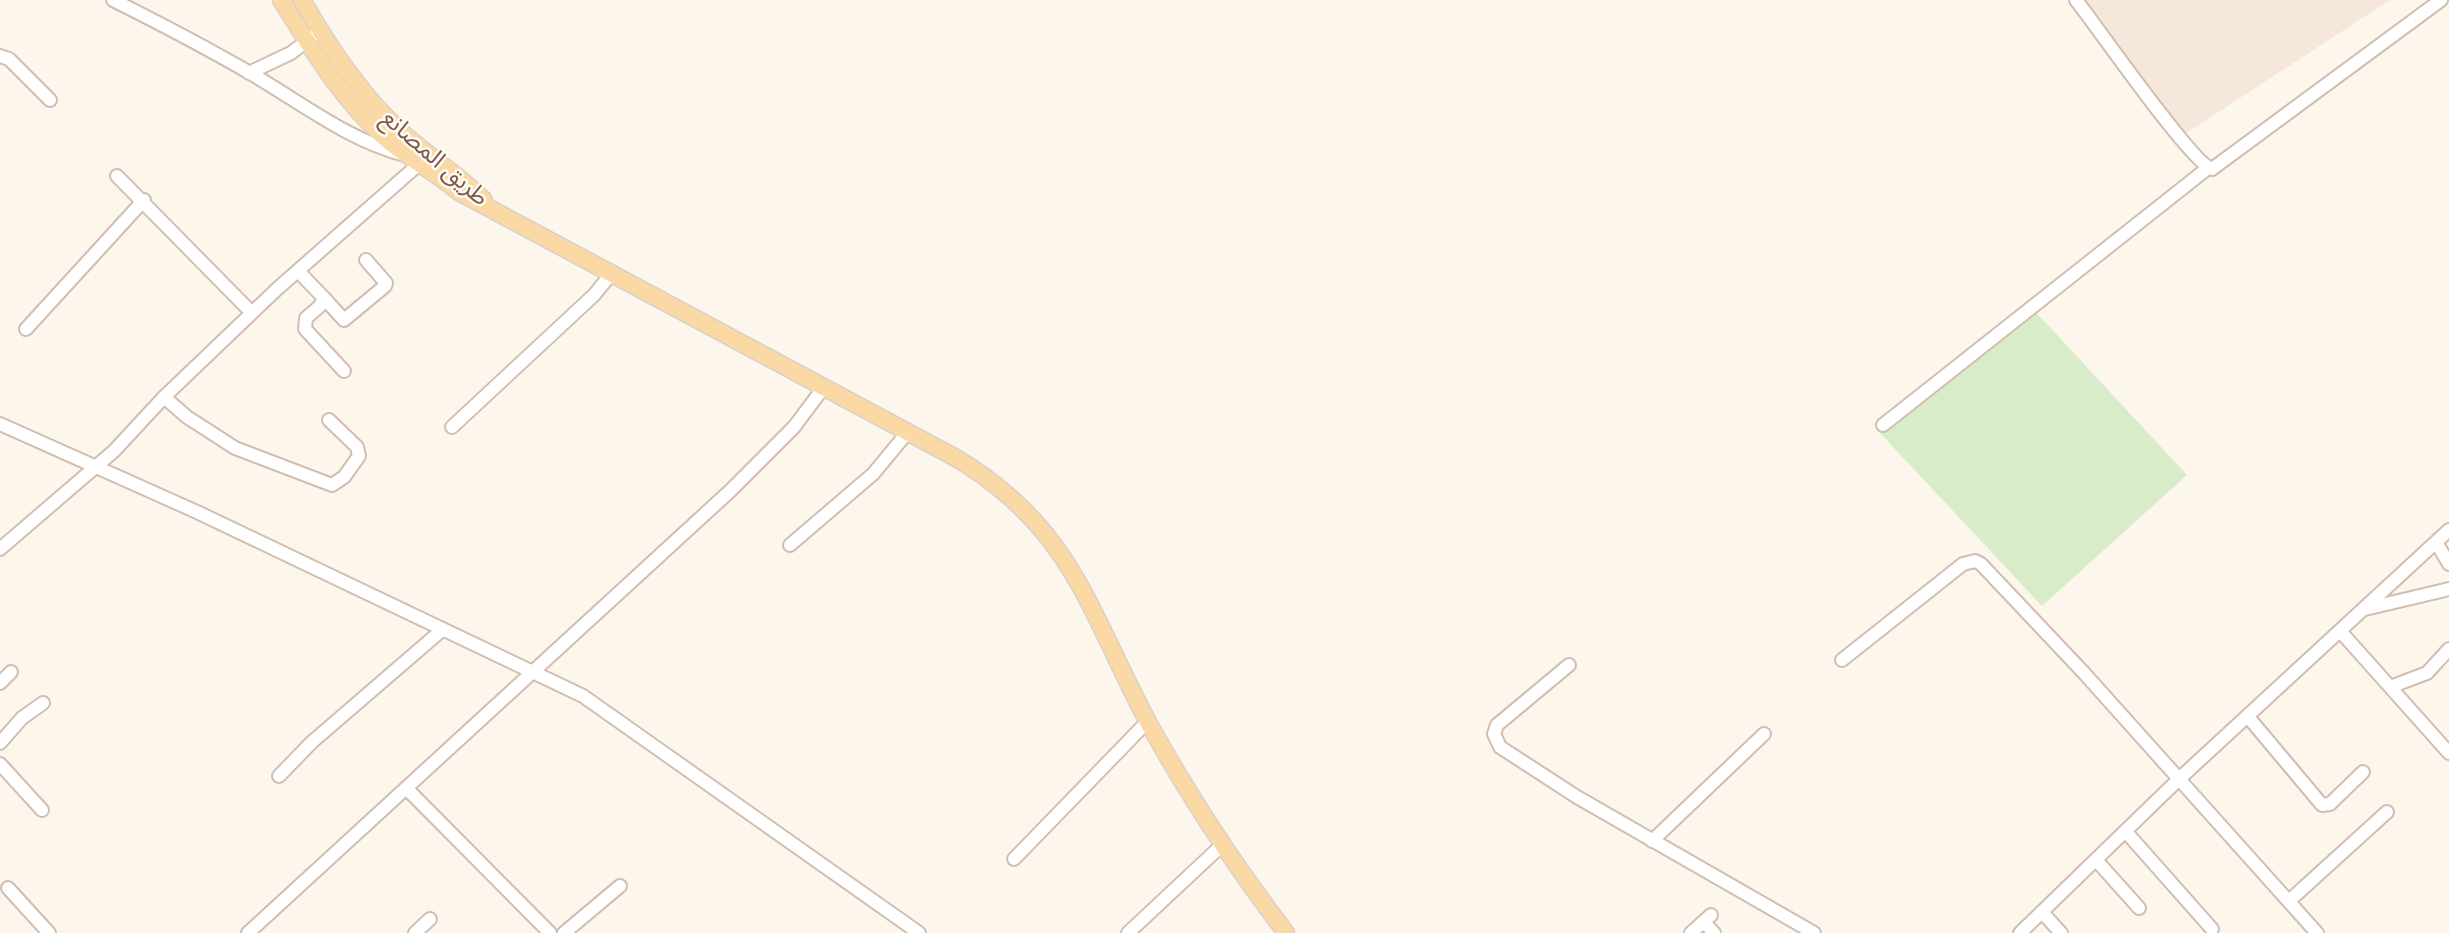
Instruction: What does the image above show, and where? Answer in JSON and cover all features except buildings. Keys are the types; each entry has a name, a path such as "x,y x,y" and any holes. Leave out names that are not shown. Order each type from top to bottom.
{"main road":[{"path":"281,0 306,42 360,114 414,160 459,192 956,458 995,483 1044,530 1094,609 1148,720 1221,846 1286,933"},
{"name":"طريق المصانع","path":"302,0 320,31 380,111 404,135 465,182 496,211"}],"street":[{"path":"0,549 134,432 164,397 414,160 380,149 249,73 113,0"},
{"path":"2076,0 2208,168"},
{"path":"1883,425 2208,168 2222,163 2441,0"},
{"path":"249,73 278,61 320,31"},
{"path":"0,56 9,59 50,100"},
{"path":"117,176 144,200 252,313"},
{"path":"26,329 144,200"},
{"path":"298,271 344,320 385,286 366,260"},
{"path":"452,427 594,295 612,273"},
{"path":"324,298 320,306 306,318 305,329 344,371"},
{"path":"248,933 730,491 794,427 824,387"},
{"path":"164,397 235,448 332,485 344,477 359,456 357,447 329,420"},
{"path":"0,424 96,466 531,672 558,682 592,702 919,933"},
{"path":"790,545 873,474 907,433"},
{"path":"2020,933 2127,833 2179,779 2249,718 2449,530"},
{"path":"2437,542 2449,564"},
{"path":"1842,660 1962,564 1975,561 1997,580 2318,933"},
{"path":"2365,609 2449,589"},
{"path":"279,776 312,742 442,630"},
{"path":"2341,632 2449,753"},
{"path":"2390,687 2427,673 2449,649"},
{"path":"1569,665 1501,721 1494,731 1495,741 1577,797 1814,933"},
{"path":"0,683 11,672"},
{"path":"0,743 22,718 43,703"},
{"path":"2249,718 2322,805 2330,804 2363,772"},
{"path":"1014,859 1148,720"},
{"path":"1652,841 1764,734"},
{"path":"0,764 42,810"},
{"path":"407,789 550,933"},
{"path":"2288,901 2387,812"},
{"path":"2127,833 2212,929"},
{"path":"1128,933 1221,846"},
{"path":"2097,861 2139,908"},
{"path":"564,933 620,886"},
{"path":"8,888 49,933"},
{"path":"2042,912 2061,933"},
{"path":"415,933 430,919"},
{"path":"1691,933 1708,919 1714,933"}],"shaded area":[{"path":"2076,0 2390,0 2185,134"}],"green space":[{"path":"2032,308 2187,475 2042,606 1879,432"}]}
